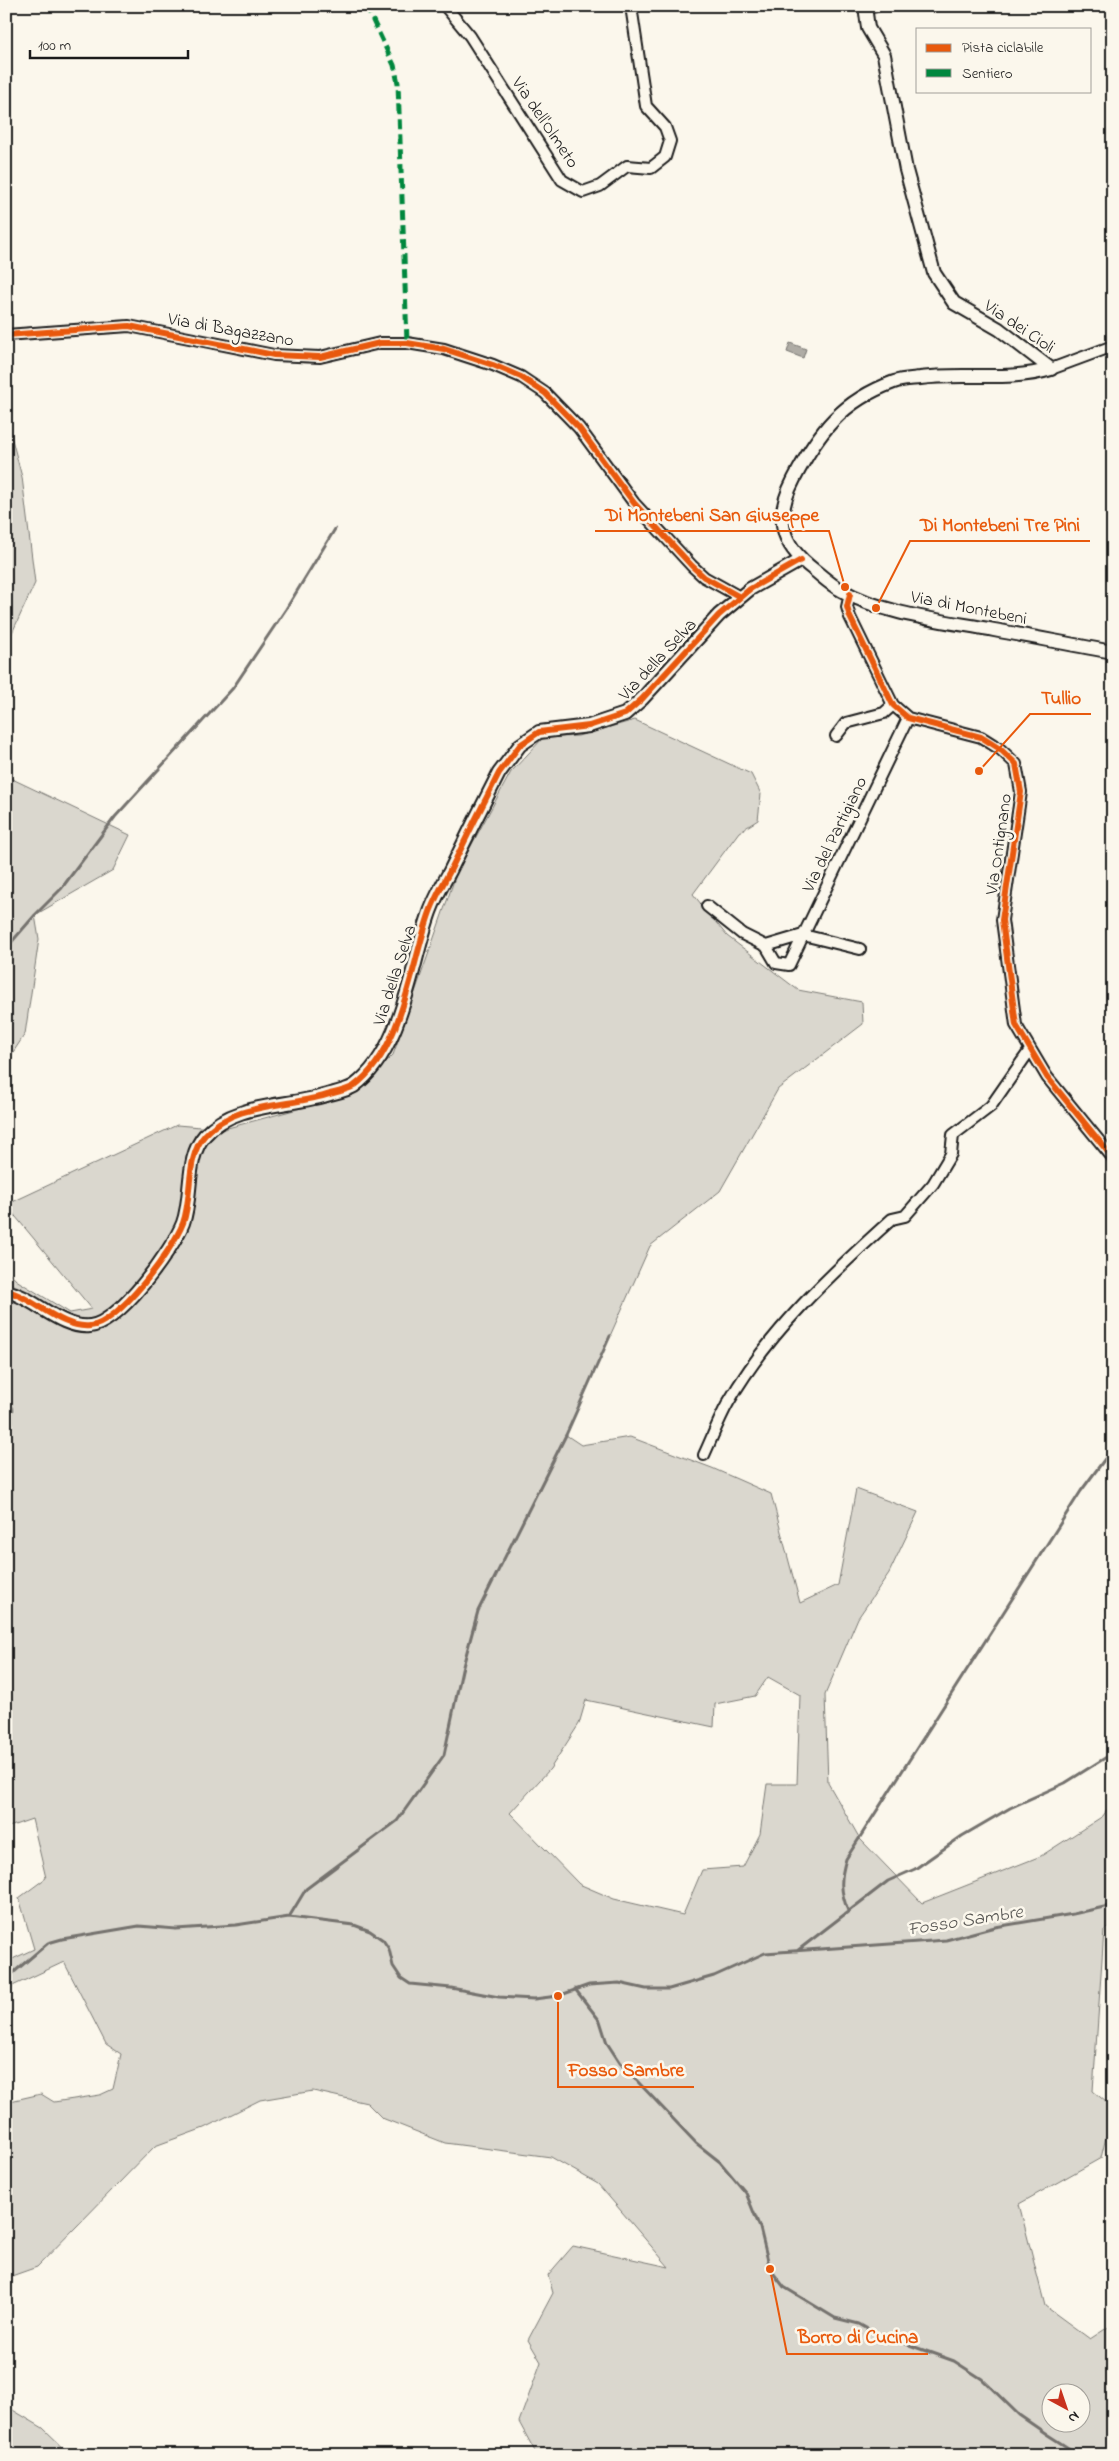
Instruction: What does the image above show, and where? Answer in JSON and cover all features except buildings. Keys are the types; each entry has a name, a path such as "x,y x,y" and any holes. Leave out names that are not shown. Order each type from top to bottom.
{"street":[{"name":"Via dell'Olmeto","path":"445,6 470,36 562,180 583,192 600,186 613,174 627,166 650,168 665,157 670,141 665,127 646,106 631,6"},
{"name":"Via dei Cioli","path":"865,6 868,28 884,55 906,170 934,273 954,304 999,329 1051,369"},
{"name":"Via di Bagazzano","path":"6,335 129,326 274,355 320,357 380,343 407,343 444,350 493,365 520,377 545,393 580,428 634,503 692,566 704,577 740,597"},
{"path":"1051,369 1113,346"},
{"name":"Via dei Cioli","path":"801,560 787,542 782,527 783,509 787,494 805,457 820,433 852,402 895,381 946,374 1006,376 1037,373 1051,369"},
{"name":"Via della Selva","path":"6,1290 70,1323 90,1326 106,1321 122,1309 171,1246 183,1223 197,1145 218,1122 248,1111 311,1101 352,1088 370,1072 383,1053 397,1021 430,911 499,773 512,754 528,738 539,732 589,726 625,714 638,703 719,615 740,597 801,560"},
{"name":"Via di Montebeni","path":"801,560 839,589 886,608 929,618 1113,652"},
{"name":"Via Ontignano","path":"850,594 847,607 850,617 892,705 908,718 981,737 1000,748 1016,764 1021,792 1002,920 1016,1025 1047,1078 1113,1158"},
{"path":"836,736 846,723 884,712 892,705"},
{"name":"Via del Partigiano","path":"766,946 776,963 789,965 908,718"},
{"path":"707,906 742,934 766,946 803,935 860,949"},
{"path":"704,1455 728,1403 788,1321 823,1282 892,1220 905,1216 922,1197 933,1184 951,1154 953,1135 991,1106 1030,1050"},
{"path":"6,1410 6,1422"}],"shaded area":[{"path":"790,343 806,349 803,358 787,352"},
{"path":"6,417 22,477 35,583 6,646"},
{"path":"635,720 751,774 761,794 758,820 739,832 693,894 727,936 798,990 862,1002 863,1024 778,1089 720,1191 650,1246 566,1435 581,1445 630,1437 712,1468 771,1494 800,1603 838,1585 856,1489 918,1512 889,1573 858,1618 825,1695 828,1783 860,1839 922,1903 1041,1856 1103,1816 1113,1801 1113,1924 1104,1930 1093,2091 1113,2108 1101,2158 1019,2204 1045,2306 1090,2339 1113,2324 1113,2455 537,2455 519,2422 541,2362 528,2340 553,2293 548,2275 573,2246 669,2267 598,2184 551,2157 445,2143 382,2118 367,2103 313,2091 260,2100 204,2128 155,2146 37,2267 6,2278 6,2102 41,2094 54,2102 100,2095 113,2089 121,2054 106,2044 64,1962 6,1989 6,1962 34,1949 19,1898 46,1878 32,1819 6,1828 6,1269 16,1280 70,1313 92,1309 6,1205 177,1125 224,1129 353,1094 393,1055 457,872 511,772 543,738 578,736","holes":["768,1677 800,1695 797,1784 767,1784 760,1834 743,1867 702,1870 683,1915 614,1899 579,1884 510,1813 550,1769 579,1724 586,1700 714,1727 715,1704 755,1696"]},
{"path":"6,776 130,835 113,870 35,915 39,939 25,1034 6,1063"},
{"path":"6,2406 43,2428 71,2455 6,2455"}],"waterway":[{"path":"870,14 893,6"},
{"path":"6,954 9,945 61,889 115,817 233,688 286,609 335,529"},
{"path":"289,1917 306,1889 397,1821 444,1755 462,1670 478,1611 566,1435 610,1336"},
{"path":"848,1911 843,1897 842,1885 846,1859 1081,1491 1113,1448"},
{"path":"797,1951 888,1881 915,1869 962,1836 1010,1808 1065,1783 1113,1753"},
{"name":"Fosso Sambre","path":"6,1979 48,1943 62,1939 139,1926 176,1929 236,1925 289,1917 354,1925 370,1931 383,1940 389,1949 393,1966 401,1978 410,1984 451,1988 499,1997 534,1999 558,1996 589,1985 619,1983 646,1989 669,1989 714,1976 765,1953 946,1940 995,1927 1073,1914 1113,1905"},
{"path":"575,1989 600,2021 607,2043 620,2063 696,2143 720,2162 746,2193 760,2228 770,2269 784,2287 835,2318 859,2324 873,2332 954,2361 982,2379 1019,2415 1073,2451 1088,2455"}],"marked path":[{"path":"366,6 394,65 398,83 407,343"}],"cycle path":[{"path":"6,335 129,326 274,355 320,357 380,343 407,343 444,349 493,365 521,377 545,393 579,428 634,503 692,566 704,577 740,597"},
{"path":"6,1291 27,1299 68,1323 79,1326 90,1326 102,1322 115,1313 144,1284 177,1235 186,1212 195,1154 205,1135 217,1124 231,1116 348,1089 354,1086 371,1070 384,1051 394,1030 434,902 499,773 520,745 539,732 589,726 625,714 642,699 719,615 750,589 801,560"},
{"path":"850,594 847,607 850,617 893,705 908,718 981,737 1000,749 1016,764 1021,792 1002,920 1016,1025 1047,1077 1113,1158"}],"place":[{"name":"Di Montebeni San Giuseppe","path":"845,587"},
{"name":"Di Montebeni Tre Pini","path":"876,608"},
{"name":"Tullio","path":"979,771"},
{"name":"Fosso Sambre","path":"558,1996"},
{"name":"Borro di Cucina","path":"770,2269"}]}
